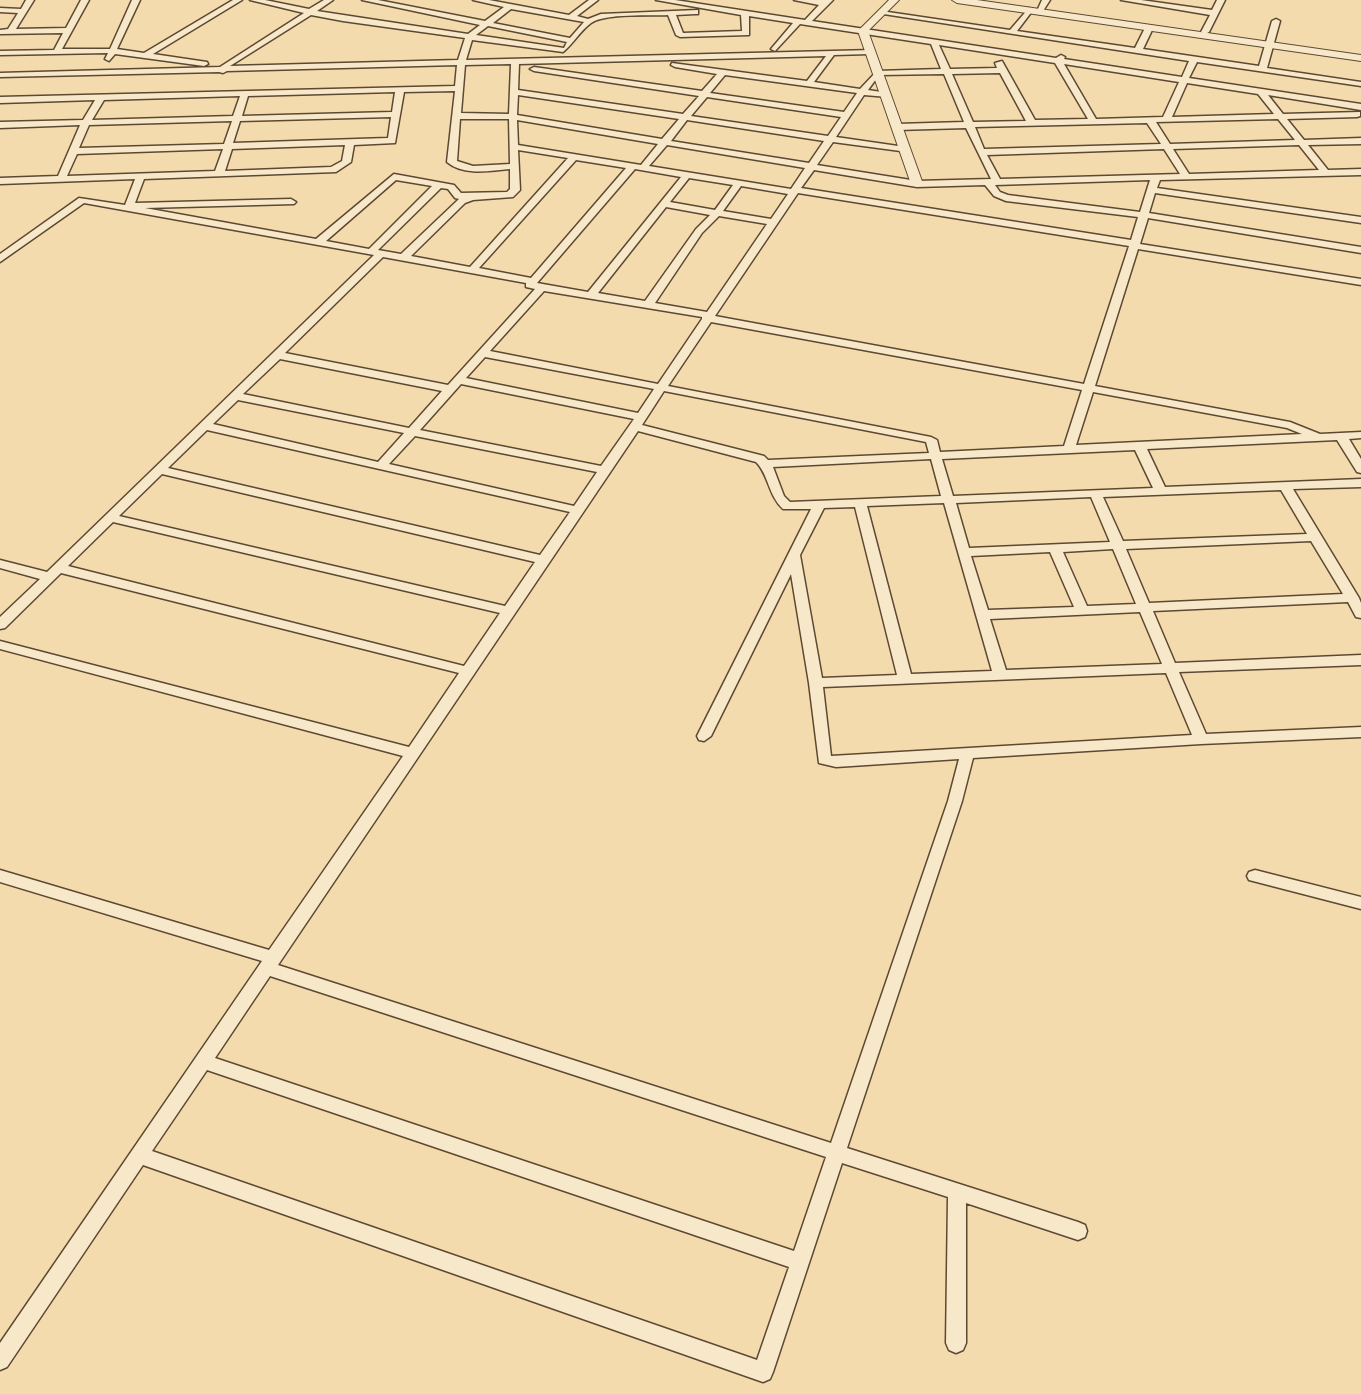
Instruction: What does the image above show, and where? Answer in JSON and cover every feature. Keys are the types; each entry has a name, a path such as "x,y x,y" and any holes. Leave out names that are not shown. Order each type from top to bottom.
{"street":[{"path":"11,31 30,0"},
{"path":"57,51 85,0"},
{"path":"104,73 136,0"},
{"path":"145,56 238,0"},
{"path":"254,0 310,12 560,53 574,41 589,21 596,17 727,11"},
{"path":"0,53 112,51 224,69 328,0"},
{"path":"366,0 574,41"},
{"path":"478,0 589,21"},
{"path":"514,166 467,168 458,167 452,162 456,116 461,63 469,37 529,0"},
{"path":"570,18 594,0"},
{"path":"660,0 1361,107"},
{"path":"707,8 715,0"},
{"path":"798,0 827,2"},
{"path":"863,31 894,0"},
{"path":"957,0 1361,57"},
{"path":"981,0 1043,4 1271,44"},
{"path":"1125,0 1162,2 1215,13"},
{"path":"1205,32 1221,0"},
{"path":"765,62 803,22 827,2"},
{"path":"585,7 624,15"},
{"path":"0,10 24,10"},
{"path":"1013,32 1029,10"},
{"path":"671,13 680,35 746,33 746,14"},
{"path":"881,13 1361,84"},
{"path":"1262,69 1276,21"},
{"path":"1138,51 1149,28"},
{"path":"808,84 849,29"},
{"path":"0,32 69,30"},
{"path":"863,31 917,184"},
{"path":"1058,61 1072,41"},
{"path":"934,42 997,194 1006,198 1145,215 1361,250"},
{"path":"641,59 723,72 832,51 870,52"},
{"path":"993,51 1032,123"},
{"path":"0,100 32,87 104,73 641,59 765,62 808,84 885,95"},
{"path":"1166,120 1194,59"},
{"path":"1058,61 1094,122"},
{"path":"319,242 394,177 451,187 458,196 510,195 515,190 515,64"},
{"path":"515,64 845,116"},
{"path":"302,92 308,68"},
{"path":"877,73 1003,70"},
{"path":"151,96 161,72"},
{"path":"381,466 410,431 484,353 538,284 638,167 665,142 723,72"},
{"path":"0,1360 772,222 877,73"},
{"path":"0,75 32,87 101,97 459,88"},
{"path":"1329,103 1335,80"},
{"path":"76,151 392,141 400,89"},
{"path":"514,92 905,150"},
{"path":"1261,92 1326,173"},
{"path":"219,174 244,93"},
{"path":"61,179 76,151 86,122 101,97"},
{"path":"897,127 1361,113"},
{"path":"0,125 396,114"},
{"path":"456,116 513,117 917,184 1361,172"},
{"path":"1150,120 1186,177"},
{"path":"981,152 1361,141"},
{"path":"2,179 333,170 346,162 350,142"},
{"path":"514,147 1361,282"},
{"path":"472,270 574,156"},
{"path":"591,295 687,175"},
{"path":"140,177 128,206 291,202"},
{"path":"1069,448 1156,177"},
{"path":"648,305 699,231 717,213 739,183"},
{"path":"0,625 277,355 440,184"},
{"path":"1152,190 1361,220"},
{"path":"404,257 461,201 471,197"},
{"path":"0,259 82,200 404,257 591,295 1290,425 1318,437"},
{"path":"664,204 772,222"},
{"path":"484,353 931,440 1000,676"},
{"path":"277,355 450,389"},
{"path":"459,380 638,421 760,459 766,464 780,502 787,506 1361,483"},
{"path":"235,396 604,470"},
{"path":"205,426 577,510"},
{"path":"766,464 1361,435"},
{"path":"1340,436 1361,469"},
{"path":"1139,445 1161,491"},
{"path":"159,470 543,560"},
{"path":"1285,486 1361,614"},
{"path":"1096,494 1201,738"},
{"path":"860,503 905,679"},
{"path":"704,736 819,505"},
{"path":"110,518 508,611"},
{"path":"964,552 1316,537"},
{"path":"1055,548 1082,610"},
{"path":"794,555 816,683 824,759 836,762 1201,738 1361,732"},
{"path":"0,564 54,573 468,671"},
{"path":"982,615 1352,598"},
{"path":"0,645 412,753"},
{"path":"816,683 1361,660"},
{"path":"139,1155 763,1372 955,801 967,755"},
{"path":"0,876 1078,1231"},
{"path":"1255,876 1361,903"},
{"path":"203,1061 800,1262"},
{"path":"956,1343 957,1192"}]}
